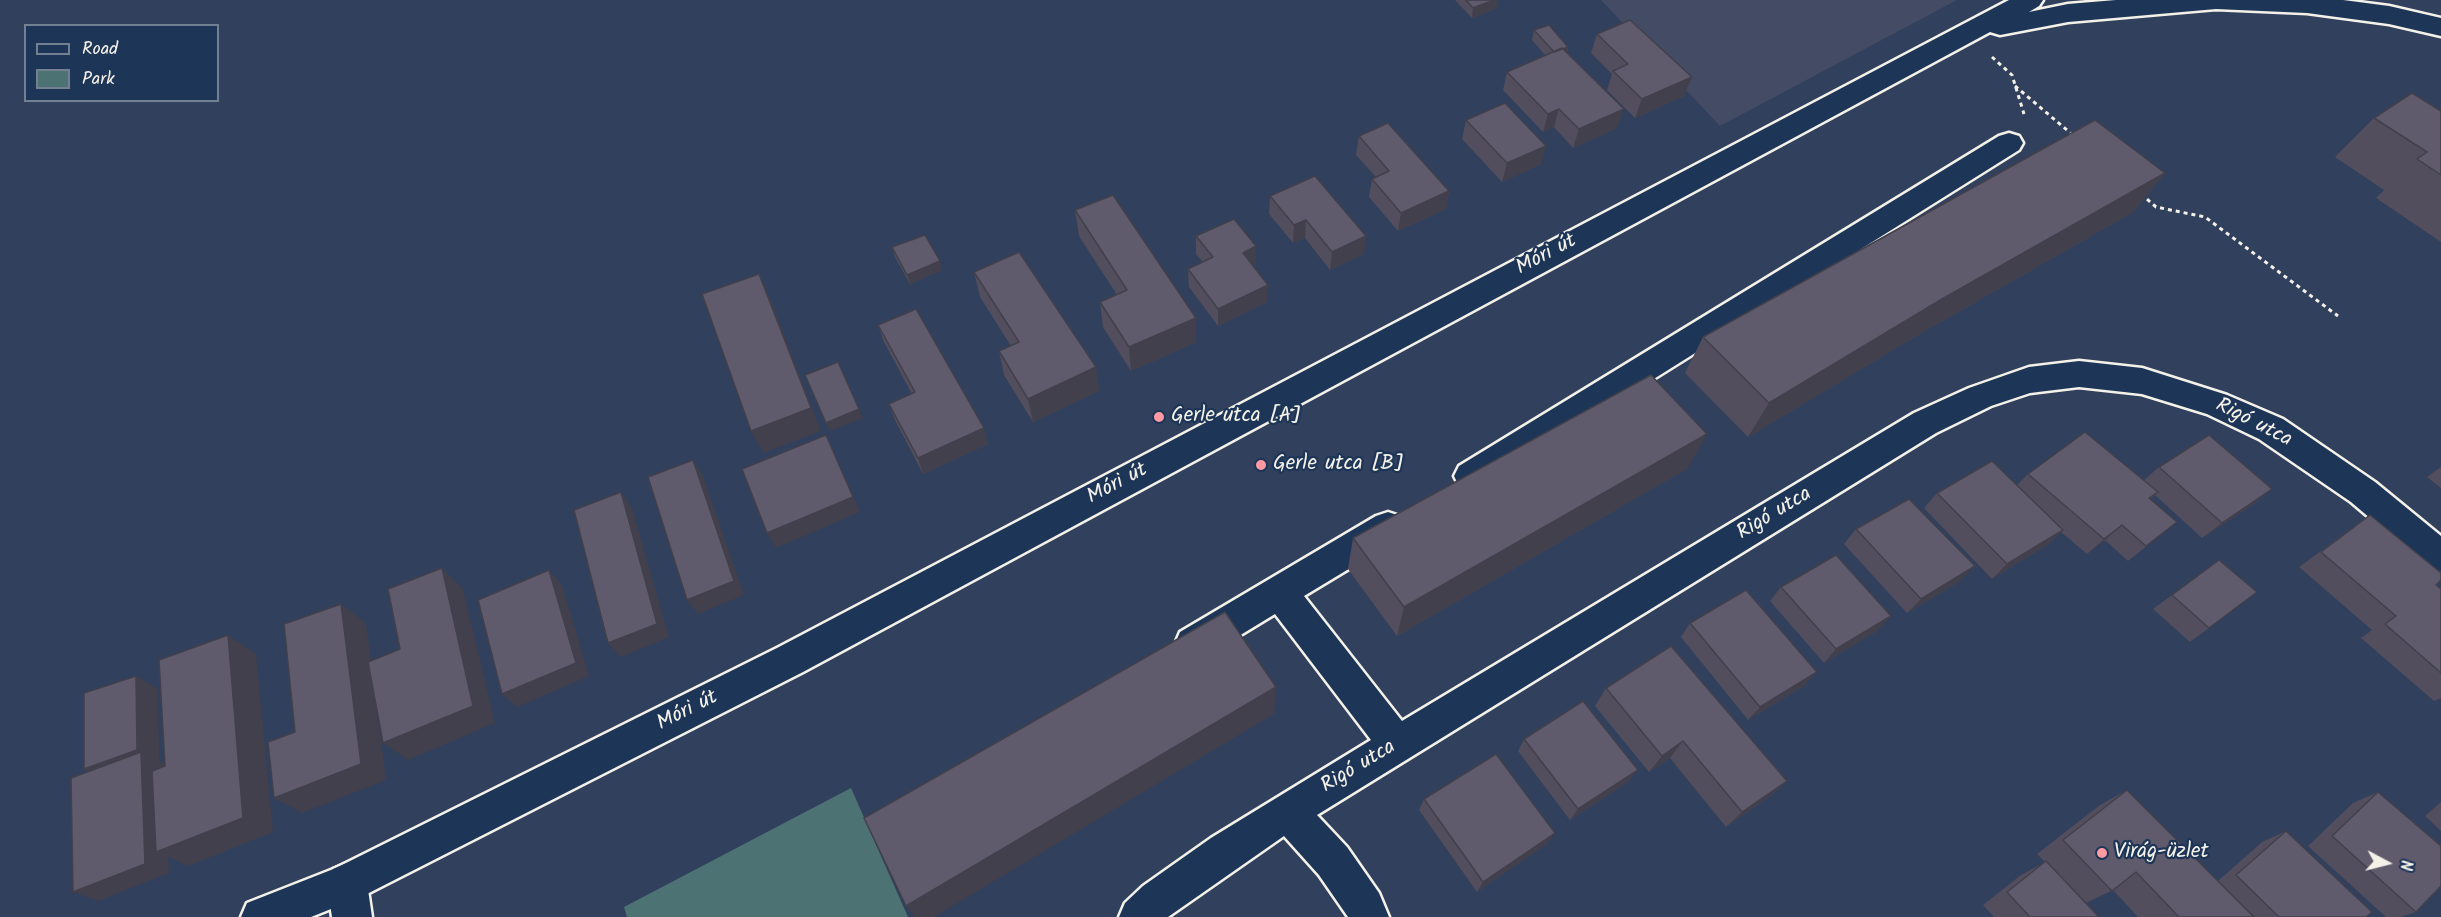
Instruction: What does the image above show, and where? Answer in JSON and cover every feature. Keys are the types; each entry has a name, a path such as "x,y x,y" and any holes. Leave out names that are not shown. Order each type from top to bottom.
{"main road":[{"path":"1966,33 1985,0"},
{"name":"Móri út","path":"261,917 349,900 790,660 2030,0"},
{"path":"1966,33 2068,13 2216,0 2307,4 2389,15 2441,27"},
{"path":"1443,494 2009,143"},
{"name":"Rigó utca","path":"1139,917 1157,900 1287,812 1925,423 1980,397 2029,380 2079,374 2142,381 2216,404 2271,429 2363,492 2441,557"},
{"path":"1168,659 1281,594 1412,513"},
{"path":"1281,594 1397,745"},
{"path":"1287,812 1333,861 1365,906 1369,917"}],"path":[{"path":"1966,33 2012,75 2025,115 2009,143"},
{"path":"2015,86 2082,143"},
{"path":"2140,192 2156,207 2205,217 2337,316"}],"shaded area":[{"path":"1601,0 1957,0 1720,126"}],"green space":[{"path":"851,788 908,917 627,917 624,907"}],"building":[{"path":"1466,0 1494,0 1473,8"},
{"path":"1630,20 1692,77 1642,99 1613,71 1628,64 1597,34"},
{"path":"1549,25 1568,47 1554,52 1534,30"},
{"path":"1562,48 1624,109 1579,129 1559,109 1548,114 1507,72"},
{"path":"2412,93 2441,111 2441,175 2417,159 2427,152 2374,118"},
{"path":"1505,103 1546,146 1507,163 1466,120"},
{"path":"2095,120 2165,173 1942,299 1769,403 1703,337"},
{"path":"1388,123 1449,191 1401,213 1372,179 1389,171 1359,136"},
{"path":"1315,176 1366,236 1332,252 1306,220 1294,225 1270,196"},
{"path":"1113,195 1196,318 1129,347 1100,302 1127,290 1075,210"},
{"path":"1234,219 1256,246 1243,253 1268,285 1218,309 1188,269 1213,257 1196,236"},
{"path":"925,235 940,261 907,275 892,247"},
{"path":"1019,252 1096,367 1028,399 999,351 1019,342 974,272"},
{"path":"759,274 811,408 751,431 702,294"},
{"path":"916,309 984,428 918,458 889,404 915,392 878,325"},
{"path":"838,362 859,409 826,423 805,375"},
{"path":"1651,375 1707,434 1404,607 1353,538"},
{"path":"2085,432 2158,492 2149,498 2177,522 2146,546 2122,525 2104,539 2028,474"},
{"path":"826,435 853,497 767,533 742,469"},
{"path":"2209,435 2272,489 2222,523 2159,467"},
{"path":"693,460 734,581 687,600 648,477"},
{"path":"1992,461 2063,530 2007,564 1937,493"},
{"path":"621,492 657,624 608,643 574,510"},
{"path":"1909,499 1975,566 1921,599 1856,529"},
{"path":"2370,515 2441,573 2441,580 2436,585 2441,589 2441,673 2385,624 2396,616 2321,552"},
{"path":"1836,555 1891,616 1836,649 1781,587"},
{"path":"2219,560 2257,592 2209,628 2172,595"},
{"path":"442,568 473,706 383,743 368,662 400,649 388,589"},
{"path":"549,570 576,663 502,694 478,600"},
{"path":"1746,590 1817,672 1760,707 1690,623"},
{"path":"341,604 361,764 274,798 268,742 295,732 284,624"},
{"path":"1225,612 1276,687 906,906 864,818"},
{"path":"228,635 243,818 156,852 152,771 165,766 159,660"},
{"path":"1671,646 1787,781 1742,812 1683,741 1662,756 1606,688"},
{"path":"136,676 137,750 84,769 84,693"},
{"path":"1583,701 1638,770 1578,809 1524,739"},
{"path":"141,752 145,864 73,892 71,778"},
{"path":"1496,754 1555,833 1483,882 1424,799"},
{"path":"2127,790 2254,917 2179,917 2136,872 2112,891 2063,840"},
{"path":"2378,792 2441,846 2441,886 2416,912 2332,836"},
{"path":"2286,831 2372,912 2366,917 2279,917 2236,875"},
{"path":"2046,861 2099,917 2030,917 2007,892"}],"place":[{"name":"Gerle utca [A]","path":"1159,417"},
{"name":"Gerle utca [B]","path":"1261,465"},
{"name":"Virág-üzlet","path":"2102,853"}]}
